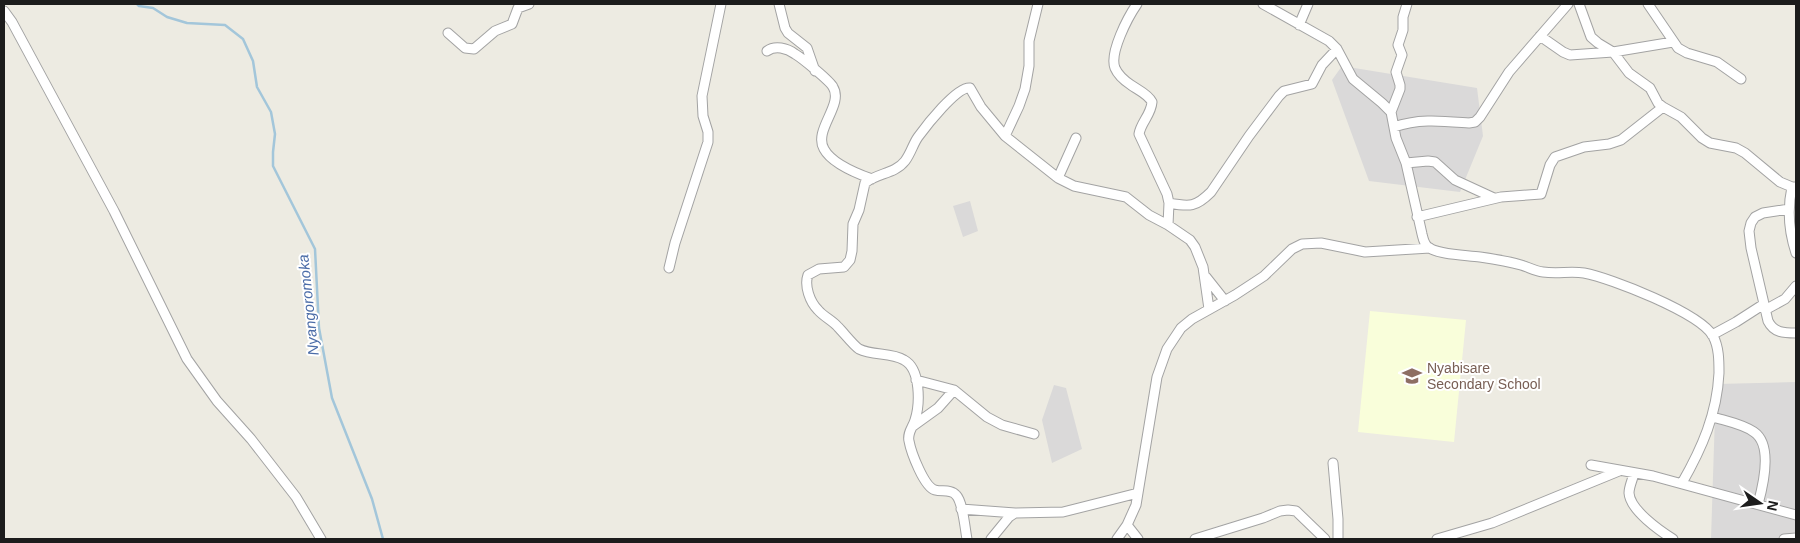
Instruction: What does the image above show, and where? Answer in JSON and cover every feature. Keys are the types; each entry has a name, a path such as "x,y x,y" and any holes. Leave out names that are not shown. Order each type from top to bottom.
{"street":[{"path":"448,32 466,48 474,48 495,31 512,24 518,8 529,4"},
{"path":"669,268 675,243 708,142 708,132 703,116 702,96 721,4"},
{"path":"779,4 785,28 788,33 807,48 815,71"},
{"path":"1005,136 1025,89 1029,66 1029,41 1038,4"},
{"path":"1137,4 1123,31 1113,62 1122,78 1150,99 1151,109 1140,128 1139,136 1164,186 1169,202 1168,225"},
{"path":"1263,4 1329,41 1337,48 1353,79 1391,112"},
{"path":"1299,25 1308,4"},
{"path":"1407,4 1403,17 1403,30 1398,45 1402,55 1396,72 1400,85 1391,112 1399,147 1406,164 1424,242 1430,248"},
{"path":"1394,128 1427,120 1475,122 1509,72 1568,4"},
{"path":"1580,4 1591,37 1613,52 1630,73 1650,88 1662,107 1681,117 1702,138 1710,143 1736,148 1745,152 1780,182 1794,187 1789,209 1791,237 1796,254"},
{"path":"1648,4 1678,48 1687,53 1717,62 1741,79"},
{"path":"4,10 114,211 187,359 217,401 251,439 299,501 321,539"},
{"path":"1540,36 1570,55 1613,52 1673,42"},
{"path":"766,51 771,48 791,51 833,86 831,111 821,137 823,149 842,165 872,179"},
{"path":"1169,202 1186,206 1198,204 1212,192 1249,136 1279,96 1284,91 1312,84 1322,65 1337,48"},
{"path":"966,539 958,498 954,493 933,490 924,481 908,439 917,404 918,387 911,368 904,360 863,350 856,346 836,325 819,312 812,302 807,289 807,278 811,273 819,269 844,267 850,260 854,219 859,210 864,186 868,180 888,173 903,163 917,138 956,96 967,88 973,90 981,107 1005,136 1058,178 1074,186 1126,197 1149,215 1168,225 1193,243 1206,277 1209,309"},
{"path":"1418,217 1494,198 1541,194 1550,165 1555,157 1584,147 1609,144 1621,140 1662,107"},
{"path":"1058,178 1076,138"},
{"path":"1406,164 1428,161 1436,162 1454,180 1494,198"},
{"path":"1789,209 1763,213 1755,217 1749,231 1764,307 1771,327 1783,333 1796,333"},
{"path":"1117,539 1127,525 1136,505 1157,377 1172,339 1192,319 1264,276 1292,250 1302,244 1320,244 1365,252 1430,248 1520,265 1543,272 1584,273 1613,282 1664,304 1701,325 1712,335 1718,349 1718,387 1713,417 1703,443 1682,483"},
{"path":"1206,277 1225,301"},
{"path":"1712,335 1764,307 1785,300 1796,286"},
{"path":"916,380 954,390 978,411 995,422 1012,429 1034,434"},
{"path":"912,426 938,408 954,390"},
{"path":"1713,417 1744,427 1758,436 1764,454 1765,468 1758,504"},
{"path":"1333,463 1338,539"},
{"path":"1591,465 1682,483 1796,515"},
{"path":"1437,539 1492,524 1620,471"},
{"path":"1634,473 1629,494 1633,503 1646,519 1673,539"},
{"path":"961,509 1015,513 1063,512 1138,493"},
{"path":"1195,539 1288,510 1296,511 1325,539"},
{"path":"990,539 1009,517 1015,513"},
{"path":"1127,525 1138,539"},
{"path":"1784,539 1796,538"}],"shaded area":[{"path":"1342,66 1477,88 1483,136 1460,192 1369,181 1332,80"},
{"path":"970,201 978,231 963,237 953,206"},
{"name":"Nyabisare Secondary School","path":"1370,311 1466,320 1454,442 1358,432"},
{"path":"1796,382 1796,539 1711,539 1716,384"},
{"path":"1054,385 1066,388 1082,449 1052,463 1042,420"}],"waterway":[{"name":"Nyangoromoka","path":"137,4 153,8 167,17 187,23 225,25 243,39 253,61 257,87 271,112 275,134 273,166 315,249 319,328 332,398 372,499 383,539"}],"place":[{"name":"Nyabisare Secondary School","path":"1412,376"}]}
